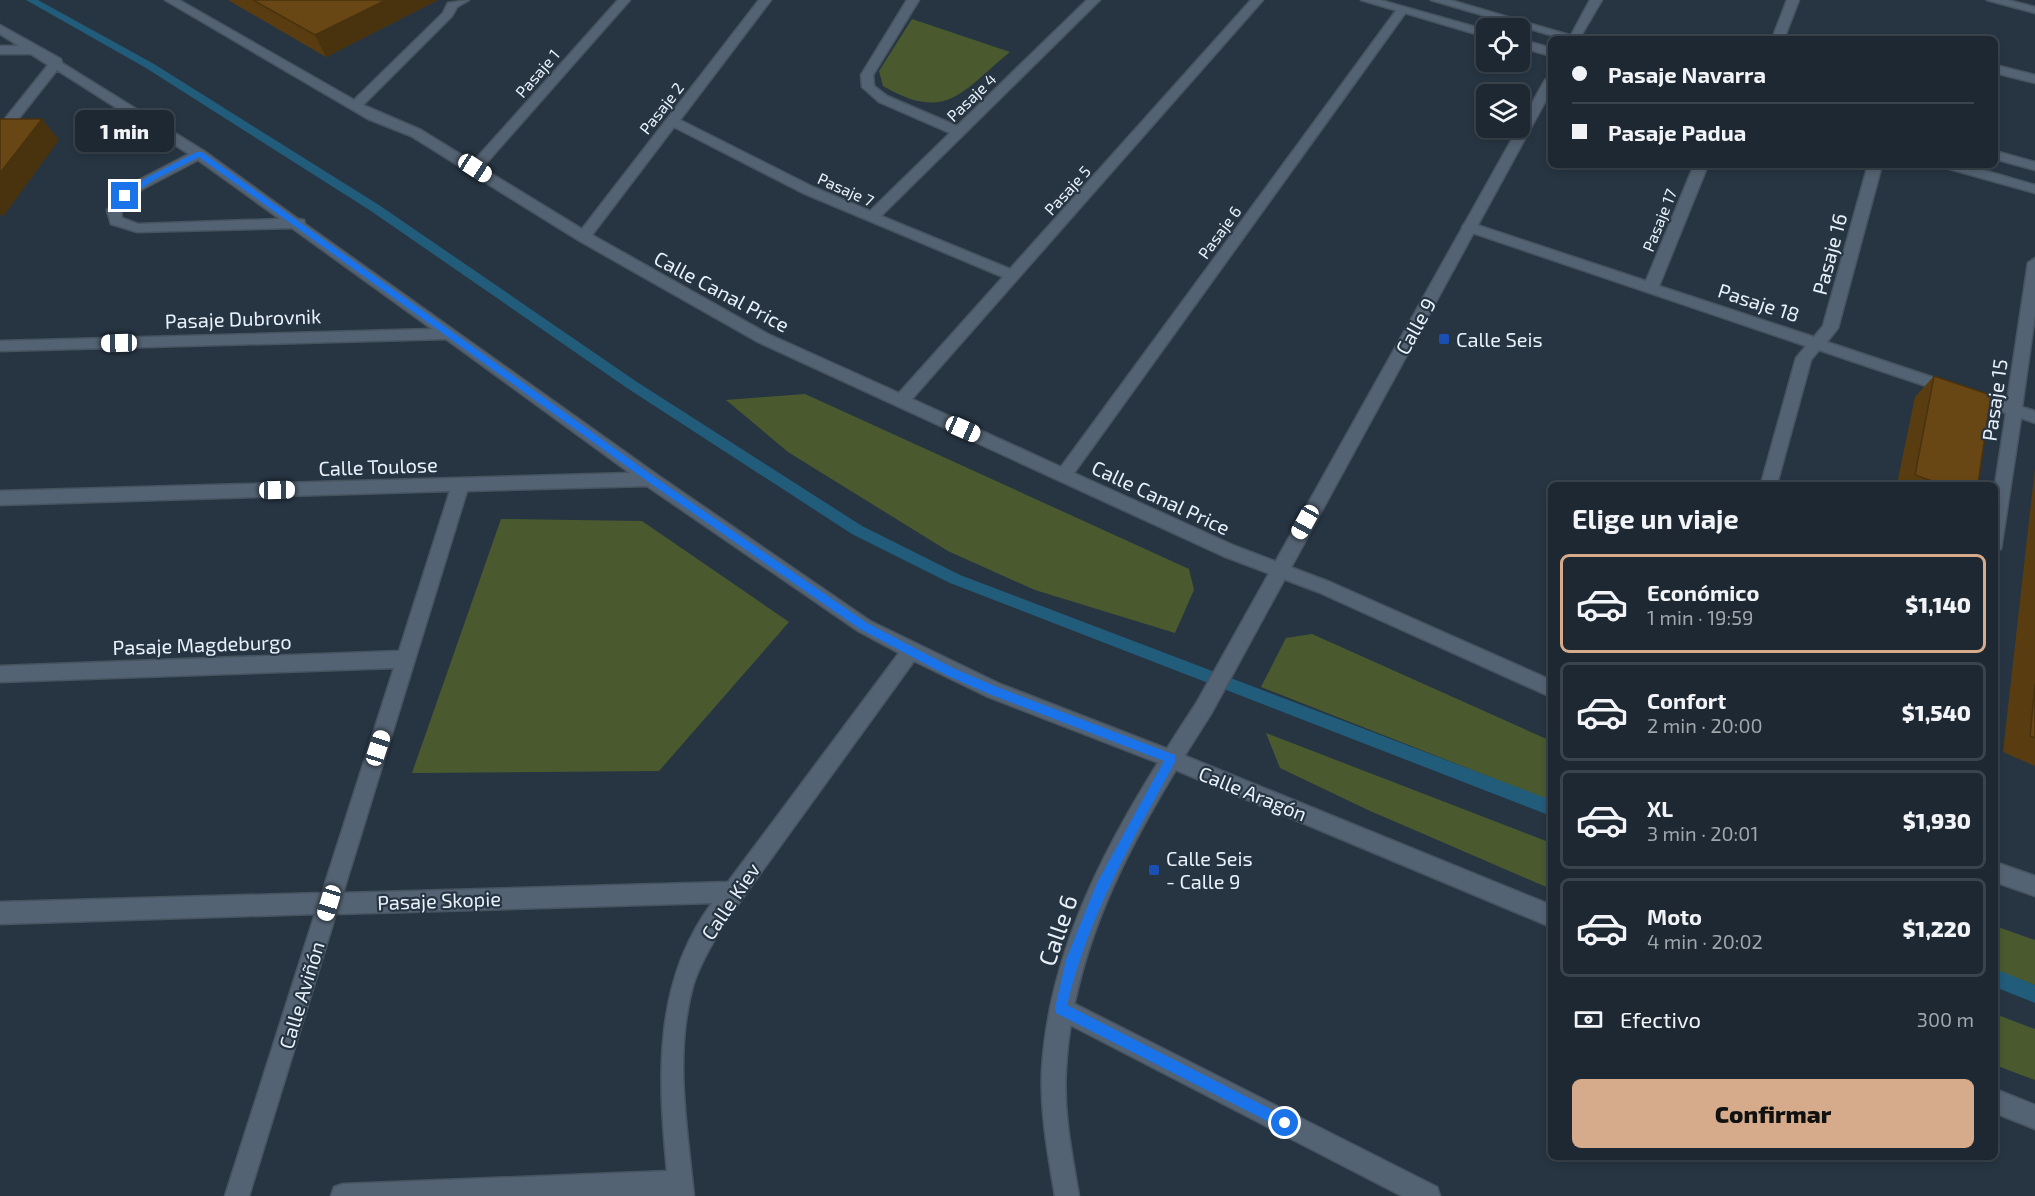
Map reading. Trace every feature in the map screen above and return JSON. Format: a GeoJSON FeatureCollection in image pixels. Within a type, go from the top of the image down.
{"type":"FeatureCollection","features":[{"type":"Feature","properties":{"kind":"street","name":"Calle Canal Price"},"geometry":{"type":"LineString","coordinates":[[171,0],[373,116],[405,128],[475,168],[583,237],[692,301],[763,338],[1229,551],[1279,571]]}},
{"type":"Feature","properties":{"kind":"street","name":"Pasaje 1"},"geometry":{"type":"LineString","coordinates":[[475,168],[624,0]]}},
{"type":"Feature","properties":{"kind":"street","name":"Pasaje 2"},"geometry":{"type":"LineString","coordinates":[[583,237],[765,0]]}},
{"type":"Feature","properties":{"kind":"street"},"geometry":{"type":"LineString","coordinates":[[913,0],[867,75],[868,87],[883,99],[959,132]]}},
{"type":"Feature","properties":{"kind":"street","name":"Pasaje 4"},"geometry":{"type":"LineString","coordinates":[[871,218],[1094,0]]}},
{"type":"Feature","properties":{"kind":"street","name":"Pasaje 5"},"geometry":{"type":"LineString","coordinates":[[902,401],[1257,0]]}},
{"type":"Feature","properties":{"kind":"street"},"geometry":{"type":"LineString","coordinates":[[1367,0],[1476,31]]}},
{"type":"Feature","properties":{"kind":"street"},"geometry":{"type":"LineString","coordinates":[[1437,0],[1564,36]]}},
{"type":"Feature","properties":{"kind":"street"},"geometry":{"type":"LineString","coordinates":[[1577,36],[1596,0]]}},
{"type":"Feature","properties":{"kind":"street"},"geometry":{"type":"LineString","coordinates":[[1779,36],[1793,0]]}},
{"type":"Feature","properties":{"kind":"street"},"geometry":{"type":"LineString","coordinates":[[1993,0],[2035,10]]}},
{"type":"Feature","properties":{"kind":"street"},"geometry":{"type":"LineString","coordinates":[[355,106],[448,14],[454,2]]}},
{"type":"Feature","properties":{"kind":"street","name":"Pasaje 6"},"geometry":{"type":"LineString","coordinates":[[1064,475],[1402,10]]}},
{"type":"Feature","properties":{"kind":"street","name":"Calle Aragón"},"geometry":{"type":"LineString","coordinates":[[0,29],[37,50],[199,154],[298,223],[650,479],[822,599],[911,651],[993,690],[1171,759],[1548,915]]}},
{"type":"Feature","properties":{"kind":"street"},"geometry":{"type":"LineString","coordinates":[[1530,46],[1548,51]]}},
{"type":"Feature","properties":{"kind":"street"},"geometry":{"type":"LineString","coordinates":[[0,50],[37,50]]}},
{"type":"Feature","properties":{"kind":"street"},"geometry":{"type":"LineString","coordinates":[[0,133],[57,63]]}},
{"type":"Feature","properties":{"kind":"street"},"geometry":{"type":"LineString","coordinates":[[1998,70],[2035,79]]}},
{"type":"Feature","properties":{"kind":"street","name":"Calle 9"},"geometry":{"type":"LineString","coordinates":[[1204,708],[1548,85]]}},
{"type":"Feature","properties":{"kind":"street","name":"Pasaje 7"},"geometry":{"type":"LineString","coordinates":[[672,121],[808,190],[1013,276]]}},
{"type":"Feature","properties":{"kind":"street"},"geometry":{"type":"LineString","coordinates":[[199,154],[136,187],[114,210],[116,221],[137,228],[298,223]]}},
{"type":"Feature","properties":{"kind":"street"},"geometry":{"type":"LineString","coordinates":[[1998,156],[2035,166]]}},
{"type":"Feature","properties":{"kind":"street","name":"Pasaje 17"},"geometry":{"type":"LineString","coordinates":[[1651,288],[1700,168]]}},
{"type":"Feature","properties":{"kind":"street","name":"Pasaje 16"},"geometry":{"type":"LineString","coordinates":[[1769,482],[1804,358],[1830,328],[1874,168]]}},
{"type":"Feature","properties":{"kind":"street"},"geometry":{"type":"LineString","coordinates":[[1962,168],[2035,189]]}},
{"type":"Feature","properties":{"kind":"street","name":"Pasaje 18"},"geometry":{"type":"LineString","coordinates":[[1469,227],[2035,417]]}},
{"type":"Feature","properties":{"kind":"street","name":"Pasaje 15"},"geometry":{"type":"LineString","coordinates":[[1998,523],[2035,263]]}},
{"type":"Feature","properties":{"kind":"street","name":"Pasaje Dubrovnik"},"geometry":{"type":"LineString","coordinates":[[0,346],[451,334]]}},
{"type":"Feature","properties":{"kind":"street","name":"Calle Toulose"},"geometry":{"type":"LineString","coordinates":[[0,498],[650,479]]}},
{"type":"Feature","properties":{"kind":"street","name":"Calle Aviñón"},"geometry":{"type":"LineString","coordinates":[[237,1196],[461,484]]}},
{"type":"Feature","properties":{"kind":"street"},"geometry":{"type":"LineString","coordinates":[[1279,571],[1324,587],[1548,688]]}},
{"type":"Feature","properties":{"kind":"street","name":"Calle Kiev"},"geometry":{"type":"LineString","coordinates":[[681,1189],[671,1055],[675,1020],[683,986],[696,952],[713,920],[911,651]]}},
{"type":"Feature","properties":{"kind":"street","name":"Pasaje Magdeburgo"},"geometry":{"type":"LineString","coordinates":[[0,675],[406,659]]}},
{"type":"Feature","properties":{"kind":"street","name":"Calle 6"},"geometry":{"type":"LineString","coordinates":[[1067,1196],[1056,1135],[1054,1070],[1061,1008],[1072,960],[1101,887],[1171,759],[1204,708]]}},
{"type":"Feature","properties":{"kind":"street"},"geometry":{"type":"LineString","coordinates":[[1998,874],[2035,886]]}},
{"type":"Feature","properties":{"kind":"street","name":"Pasaje Skopie"},"geometry":{"type":"LineString","coordinates":[[0,913],[734,892]]}},
{"type":"Feature","properties":{"kind":"street"},"geometry":{"type":"LineString","coordinates":[[1061,1008],[1428,1196]]}},
{"type":"Feature","properties":{"kind":"street"},"geometry":{"type":"LineString","coordinates":[[1998,1102],[2035,1117]]}},
{"type":"Feature","properties":{"kind":"street"},"geometry":{"type":"LineString","coordinates":[[343,1196],[681,1189]]}},
{"type":"Feature","properties":{"kind":"green space"},"geometry":{"type":"Polygon","coordinates":[[[912,19],[1010,52],[965,90],[952,98],[938,102],[923,102],[905,97],[883,86],[879,71],[912,19]]]}},
{"type":"Feature","properties":{"kind":"green space"},"geometry":{"type":"Polygon","coordinates":[[[805,394],[1189,569],[1194,590],[1175,633],[1035,590],[948,551],[788,452],[726,400],[805,394]]]}},
{"type":"Feature","properties":{"kind":"green space"},"geometry":{"type":"Polygon","coordinates":[[[501,519],[642,521],[789,622],[659,771],[412,773],[501,519]]]}},
{"type":"Feature","properties":{"kind":"green space"},"geometry":{"type":"Polygon","coordinates":[[[1312,634],[1548,740],[1548,800],[1261,687],[1286,638],[1312,634]]]}},
{"type":"Feature","properties":{"kind":"green space"},"geometry":{"type":"Polygon","coordinates":[[[1266,733],[1548,842],[1548,888],[1368,810],[1280,768],[1266,733]]]}},
{"type":"Feature","properties":{"kind":"green space"},"geometry":{"type":"Polygon","coordinates":[[[1998,927],[2035,940],[2035,985],[1998,971],[1998,927]]]}},
{"type":"Feature","properties":{"kind":"green space"},"geometry":{"type":"Polygon","coordinates":[[[1998,1015],[2035,1029],[2035,1080],[1998,1066],[1998,1015]]]}},
{"type":"Feature","properties":{"kind":"building"},"geometry":{"type":"Polygon","coordinates":[[[253,0],[386,0],[315,35],[253,0]]]}},
{"type":"Feature","properties":{"kind":"building"},"geometry":{"type":"Polygon","coordinates":[[[0,119],[42,119],[0,173],[0,119]]]}},
{"type":"Feature","properties":{"kind":"building"},"geometry":{"type":"Polygon","coordinates":[[[1934,376],[1991,395],[1978,482],[1932,482],[1915,475],[1934,376]]]}},
{"type":"Feature","properties":{"kind":"building"},"geometry":{"type":"Polygon","coordinates":[[[2035,684],[2035,738],[2030,736],[2035,684]]]}},
{"type":"Feature","properties":{"kind":"waterway"},"geometry":{"type":"LineString","coordinates":[[31,0],[150,66],[375,208],[632,385],[857,530],[955,579],[1548,807]]}},
{"type":"Feature","properties":{"kind":"waterway"},"geometry":{"type":"LineString","coordinates":[[1998,979],[2035,994]]}},
{"type":"Feature","properties":{"kind":"place","name":"Calle Seis"},"geometry":{"type":"Point","coordinates":[1444,339]}},
{"type":"Feature","properties":{"kind":"place","name":"Calle Seis - Calle 9"},"geometry":{"type":"Point","coordinates":[1154,870]}},
{"type":"Feature","properties":{"kind":"route"},"geometry":{"type":"LineString","coordinates":[[125,196],[151,178],[199,154],[298,223],[650,479],[864,626],[950,671],[993,690],[1171,759],[1101,887],[1072,960],[1061,1008],[1285,1123]]}}]}
